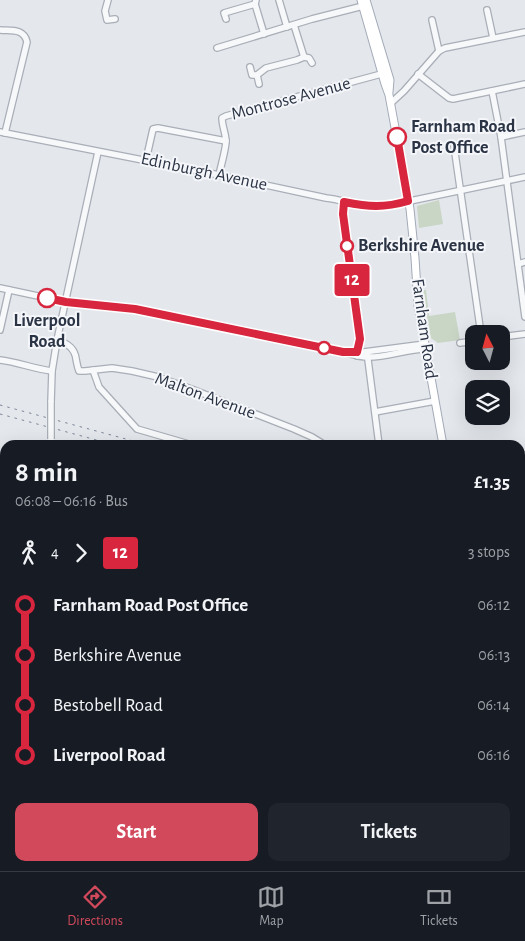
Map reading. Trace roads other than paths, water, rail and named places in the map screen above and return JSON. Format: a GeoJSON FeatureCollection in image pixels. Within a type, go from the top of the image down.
{"type":"FeatureCollection","features":[{"type":"Feature","properties":{"kind":"main road","name":"Farnham Road"},"geometry":{"type":"LineString","coordinates":[[364,3],[385,73],[391,103],[408,201],[415,258],[418,305],[442,440]]}},
{"type":"Feature","properties":{"kind":"street"},"geometry":{"type":"LineString","coordinates":[[108,0],[105,11],[107,20],[115,19]]}},
{"type":"Feature","properties":{"kind":"street"},"geometry":{"type":"LineString","coordinates":[[279,0],[287,27]]}},
{"type":"Feature","properties":{"kind":"street"},"geometry":{"type":"LineString","coordinates":[[226,19],[224,13],[255,2],[264,34]]}},
{"type":"Feature","properties":{"kind":"street"},"geometry":{"type":"LineString","coordinates":[[218,48],[364,3]]}},
{"type":"Feature","properties":{"kind":"street"},"geometry":{"type":"LineString","coordinates":[[487,10],[493,38]]}},
{"type":"Feature","properties":{"kind":"street"},"geometry":{"type":"LineString","coordinates":[[432,20],[439,51]]}},
{"type":"Feature","properties":{"kind":"street"},"geometry":{"type":"LineString","coordinates":[[294,25],[304,57]]}},
{"type":"Feature","properties":{"kind":"street"},"geometry":{"type":"LineString","coordinates":[[0,30],[19,31],[24,34],[28,42],[2,132]]}},
{"type":"Feature","properties":{"kind":"street"},"geometry":{"type":"LineString","coordinates":[[391,103],[439,51],[445,48],[525,32]]}},
{"type":"Feature","properties":{"kind":"street"},"geometry":{"type":"LineString","coordinates":[[250,67],[252,75],[257,75],[266,68],[288,58],[297,60],[304,57],[309,58],[312,63]]}},
{"type":"Feature","properties":{"kind":"street","name":"Montrose Avenue"},"geometry":{"type":"LineString","coordinates":[[219,175],[226,141],[222,118],[385,73]]}},
{"type":"Feature","properties":{"kind":"street"},"geometry":{"type":"LineString","coordinates":[[418,74],[449,98],[453,99],[525,84]]}},
{"type":"Feature","properties":{"kind":"street"},"geometry":{"type":"LineString","coordinates":[[257,75],[259,84]]}},
{"type":"Feature","properties":{"kind":"street"},"geometry":{"type":"LineString","coordinates":[[492,91],[501,137],[525,317]]}},
{"type":"Feature","properties":{"kind":"street","name":"Montrose Avenue"},"geometry":{"type":"LineString","coordinates":[[146,160],[153,128],[226,141]]}},
{"type":"Feature","properties":{"kind":"street","name":"Edinburgh Avenue"},"geometry":{"type":"LineString","coordinates":[[2,132],[366,206],[386,206],[525,177]]}},
{"type":"Feature","properties":{"kind":"street"},"geometry":{"type":"LineString","coordinates":[[501,137],[525,132]]}},
{"type":"Feature","properties":{"kind":"street"},"geometry":{"type":"LineString","coordinates":[[454,146],[480,325]]}},
{"type":"Feature","properties":{"kind":"street"},"geometry":{"type":"LineString","coordinates":[[51,440],[52,371],[57,340],[98,152]]}},
{"type":"Feature","properties":{"kind":"street"},"geometry":{"type":"LineString","coordinates":[[344,202],[343,214],[360,339],[357,354]]}},
{"type":"Feature","properties":{"kind":"street"},"geometry":{"type":"LineString","coordinates":[[518,264],[525,262]]}},
{"type":"Feature","properties":{"kind":"street"},"geometry":{"type":"LineString","coordinates":[[0,288],[66,302],[135,309],[357,354],[367,355],[425,347]]}},
{"type":"Feature","properties":{"kind":"street"},"geometry":{"type":"LineString","coordinates":[[0,330],[9,290]]}},
{"type":"Feature","properties":{"kind":"street"},"geometry":{"type":"LineString","coordinates":[[510,336],[525,334]]}},
{"type":"Feature","properties":{"kind":"street","name":"Malton Avenue"},"geometry":{"type":"LineString","coordinates":[[57,340],[72,347],[79,371],[85,372],[112,368],[158,378],[294,429],[317,440]]}},
{"type":"Feature","properties":{"kind":"street"},"geometry":{"type":"LineString","coordinates":[[460,343],[465,342]]}},
{"type":"Feature","properties":{"kind":"street"},"geometry":{"type":"LineString","coordinates":[[367,355],[378,440]]}},
{"type":"Feature","properties":{"kind":"street"},"geometry":{"type":"LineString","coordinates":[[0,360],[12,361],[52,371]]}},
{"type":"Feature","properties":{"kind":"street"},"geometry":{"type":"LineString","coordinates":[[93,370],[99,387],[137,428],[176,440]]}},
{"type":"Feature","properties":{"kind":"street"},"geometry":{"type":"LineString","coordinates":[[375,412],[435,401]]}},
{"type":"Feature","properties":{"kind":"railway"},"geometry":{"type":"LineString","coordinates":[[0,405],[130,440]]}},
{"type":"Feature","properties":{"kind":"railway"},"geometry":{"type":"LineString","coordinates":[[0,414],[96,440]]}},
{"type":"Feature","properties":{"kind":"place","name":"Farnham Road Post Office"},"geometry":{"type":"Point","coordinates":[397,137]}},
{"type":"Feature","properties":{"kind":"place","name":"Berkshire Avenue"},"geometry":{"type":"Point","coordinates":[347,246]}},
{"type":"Feature","properties":{"kind":"place","name":"Liverpool Road"},"geometry":{"type":"Point","coordinates":[47,298]}}]}
